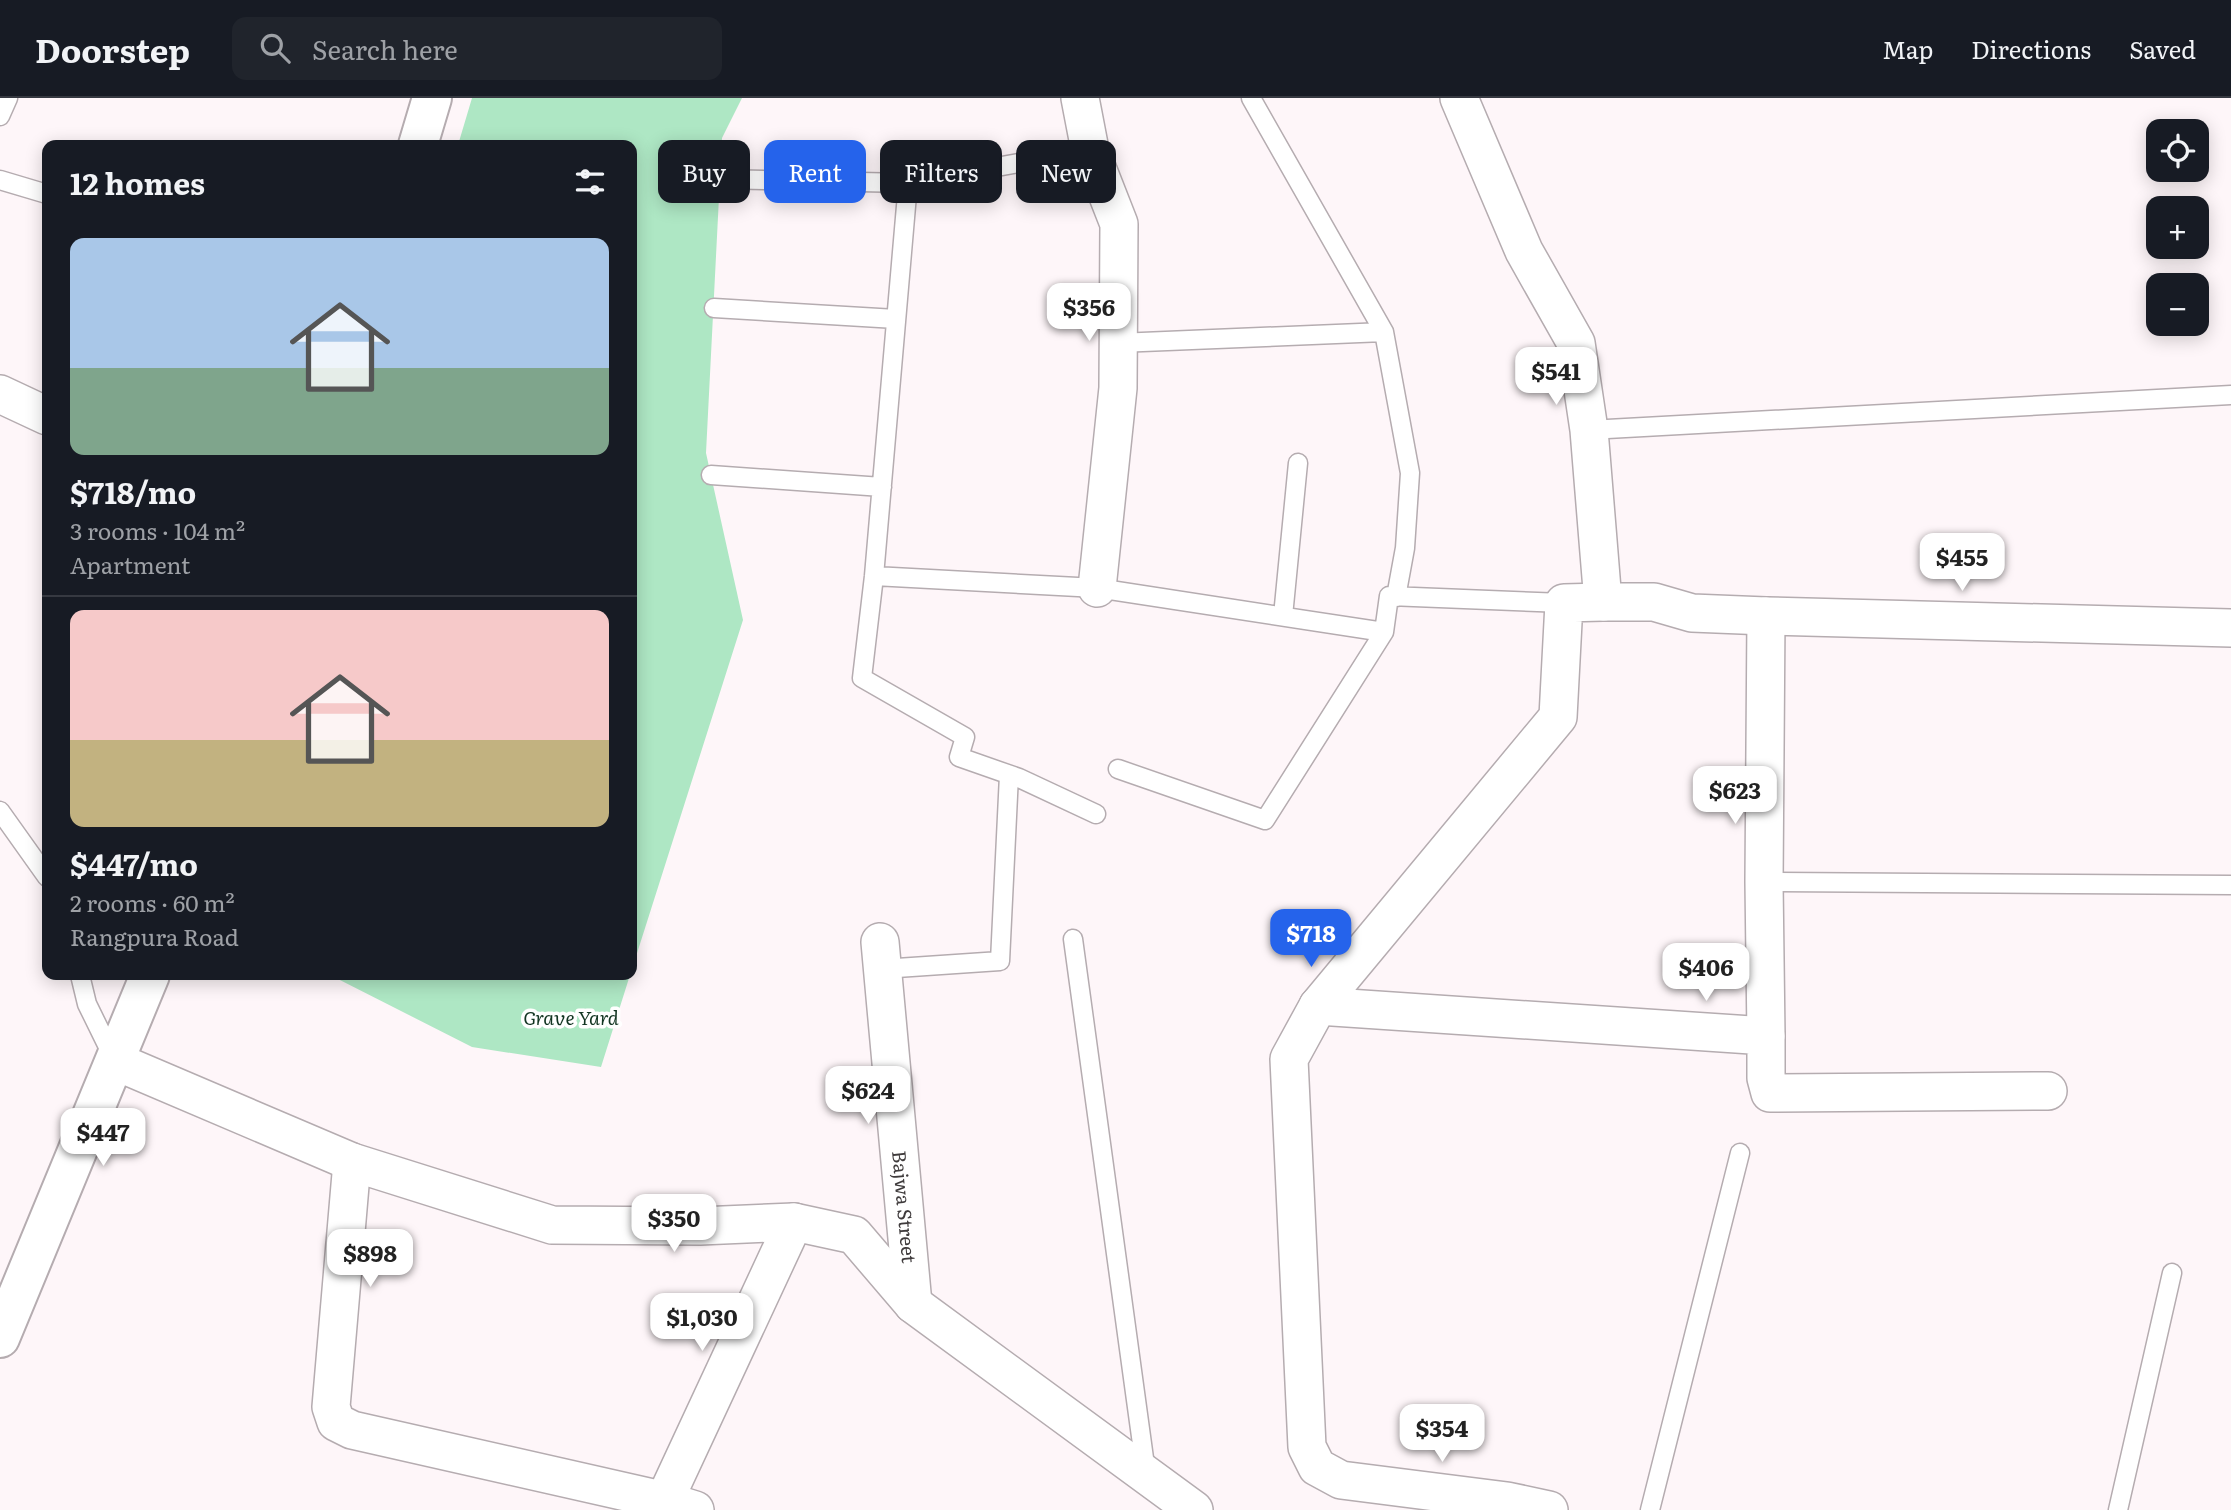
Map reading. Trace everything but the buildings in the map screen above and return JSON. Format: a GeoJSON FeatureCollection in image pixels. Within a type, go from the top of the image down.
{"type":"FeatureCollection","features":[{"type":"Feature","properties":{"kind":"street"},"geometry":{"type":"LineString","coordinates":[[419,140],[432,98]]}},
{"type":"Feature","properties":{"kind":"street"},"geometry":{"type":"LineString","coordinates":[[1080,98],[1088,140]]}},
{"type":"Feature","properties":{"kind":"street"},"geometry":{"type":"LineString","coordinates":[[1459,98],[1524,251],[1576,343],[1589,430],[1602,602]]}},
{"type":"Feature","properties":{"kind":"street"},"geometry":{"type":"LineString","coordinates":[[1097,588],[1118,388],[1119,223],[1111,203]]}},
{"type":"Feature","properties":{"kind":"street"},"geometry":{"type":"LineString","coordinates":[[0,394],[42,414]]}},
{"type":"Feature","properties":{"kind":"street"},"geometry":{"type":"LineString","coordinates":[[1549,1510],[1504,1506],[1341,1480],[1317,1467],[1307,1447],[1289,1059],[1318,1006],[1558,716],[1564,603],[1654,602],[1692,613],[1766,617],[2231,628]]}},
{"type":"Feature","properties":{"kind":"street"},"geometry":{"type":"LineString","coordinates":[[1766,617],[1764,882],[1766,1077],[1770,1093],[2048,1091]]}},
{"type":"Feature","properties":{"kind":"street","name":"Bajwa Street"},"geometry":{"type":"LineString","coordinates":[[881,956],[913,1304]]}},
{"type":"Feature","properties":{"kind":"street"},"geometry":{"type":"LineString","coordinates":[[0,1338],[148,980]]}},
{"type":"Feature","properties":{"kind":"street"},"geometry":{"type":"LineString","coordinates":[[1318,1006],[1766,1036]]}},
{"type":"Feature","properties":{"kind":"street"},"geometry":{"type":"LineString","coordinates":[[115,1060],[352,1161],[552,1225],[700,1226],[794,1222],[854,1235],[913,1304],[1194,1510]]}},
{"type":"Feature","properties":{"kind":"street"},"geometry":{"type":"LineString","coordinates":[[352,1161],[331,1407],[336,1422],[352,1430],[674,1507],[794,1222]]}},
{"type":"Feature","properties":{"kind":"lane"},"geometry":{"type":"LineString","coordinates":[[0,116],[8,98]]}},
{"type":"Feature","properties":{"kind":"lane"},"geometry":{"type":"LineString","coordinates":[[1251,98],[1384,332],[1410,473],[1405,548],[1396,597]]}},
{"type":"Feature","properties":{"kind":"lane"},"geometry":{"type":"LineString","coordinates":[[0,180],[42,193]]}},
{"type":"Feature","properties":{"kind":"lane"},"geometry":{"type":"LineString","coordinates":[[750,180],[880,182]]}},
{"type":"Feature","properties":{"kind":"lane"},"geometry":{"type":"LineString","coordinates":[[906,203],[874,576],[862,678],[965,737],[959,757],[1009,775],[1096,814]]}},
{"type":"Feature","properties":{"kind":"lane"},"geometry":{"type":"LineString","coordinates":[[714,308],[896,319]]}},
{"type":"Feature","properties":{"kind":"lane"},"geometry":{"type":"LineString","coordinates":[[1118,343],[1384,332]]}},
{"type":"Feature","properties":{"kind":"lane"},"geometry":{"type":"LineString","coordinates":[[1589,430],[2231,396]]}},
{"type":"Feature","properties":{"kind":"lane"},"geometry":{"type":"LineString","coordinates":[[1283,617],[1298,463]]}},
{"type":"Feature","properties":{"kind":"lane"},"geometry":{"type":"LineString","coordinates":[[711,475],[882,487]]}},
{"type":"Feature","properties":{"kind":"lane"},"geometry":{"type":"LineString","coordinates":[[874,576],[1097,588],[1384,632]]}},
{"type":"Feature","properties":{"kind":"lane"},"geometry":{"type":"LineString","coordinates":[[1118,769],[1265,820],[1384,632],[1389,596],[1564,603]]}},
{"type":"Feature","properties":{"kind":"lane"},"geometry":{"type":"LineString","coordinates":[[881,956],[1000,961],[1009,775]]}},
{"type":"Feature","properties":{"kind":"lane"},"geometry":{"type":"LineString","coordinates":[[0,811],[42,870]]}},
{"type":"Feature","properties":{"kind":"lane"},"geometry":{"type":"LineString","coordinates":[[1764,882],[2231,885]]}},
{"type":"Feature","properties":{"kind":"lane"},"geometry":{"type":"LineString","coordinates":[[1073,939],[1146,1475]]}},
{"type":"Feature","properties":{"kind":"lane"},"geometry":{"type":"LineString","coordinates":[[81,980],[87,1004],[115,1060]]}},
{"type":"Feature","properties":{"kind":"lane"},"geometry":{"type":"LineString","coordinates":[[1650,1510],[1740,1153]]}},
{"type":"Feature","properties":{"kind":"lane"},"geometry":{"type":"LineString","coordinates":[[2118,1510],[2172,1273]]}},
{"type":"Feature","properties":{"kind":"green space","name":"Grave Yard"},"geometry":{"type":"Polygon","coordinates":[[[472,98],[742,98],[722,140],[658,140],[658,203],[719,203],[706,453],[743,620],[637,953],[637,140],[459,140],[472,98]]]}},
{"type":"Feature","properties":{"kind":"green space","name":"Grave Yard"},"geometry":{"type":"Polygon","coordinates":[[[340,980],[628,980],[601,1067],[472,1047],[340,980]]]}}]}
